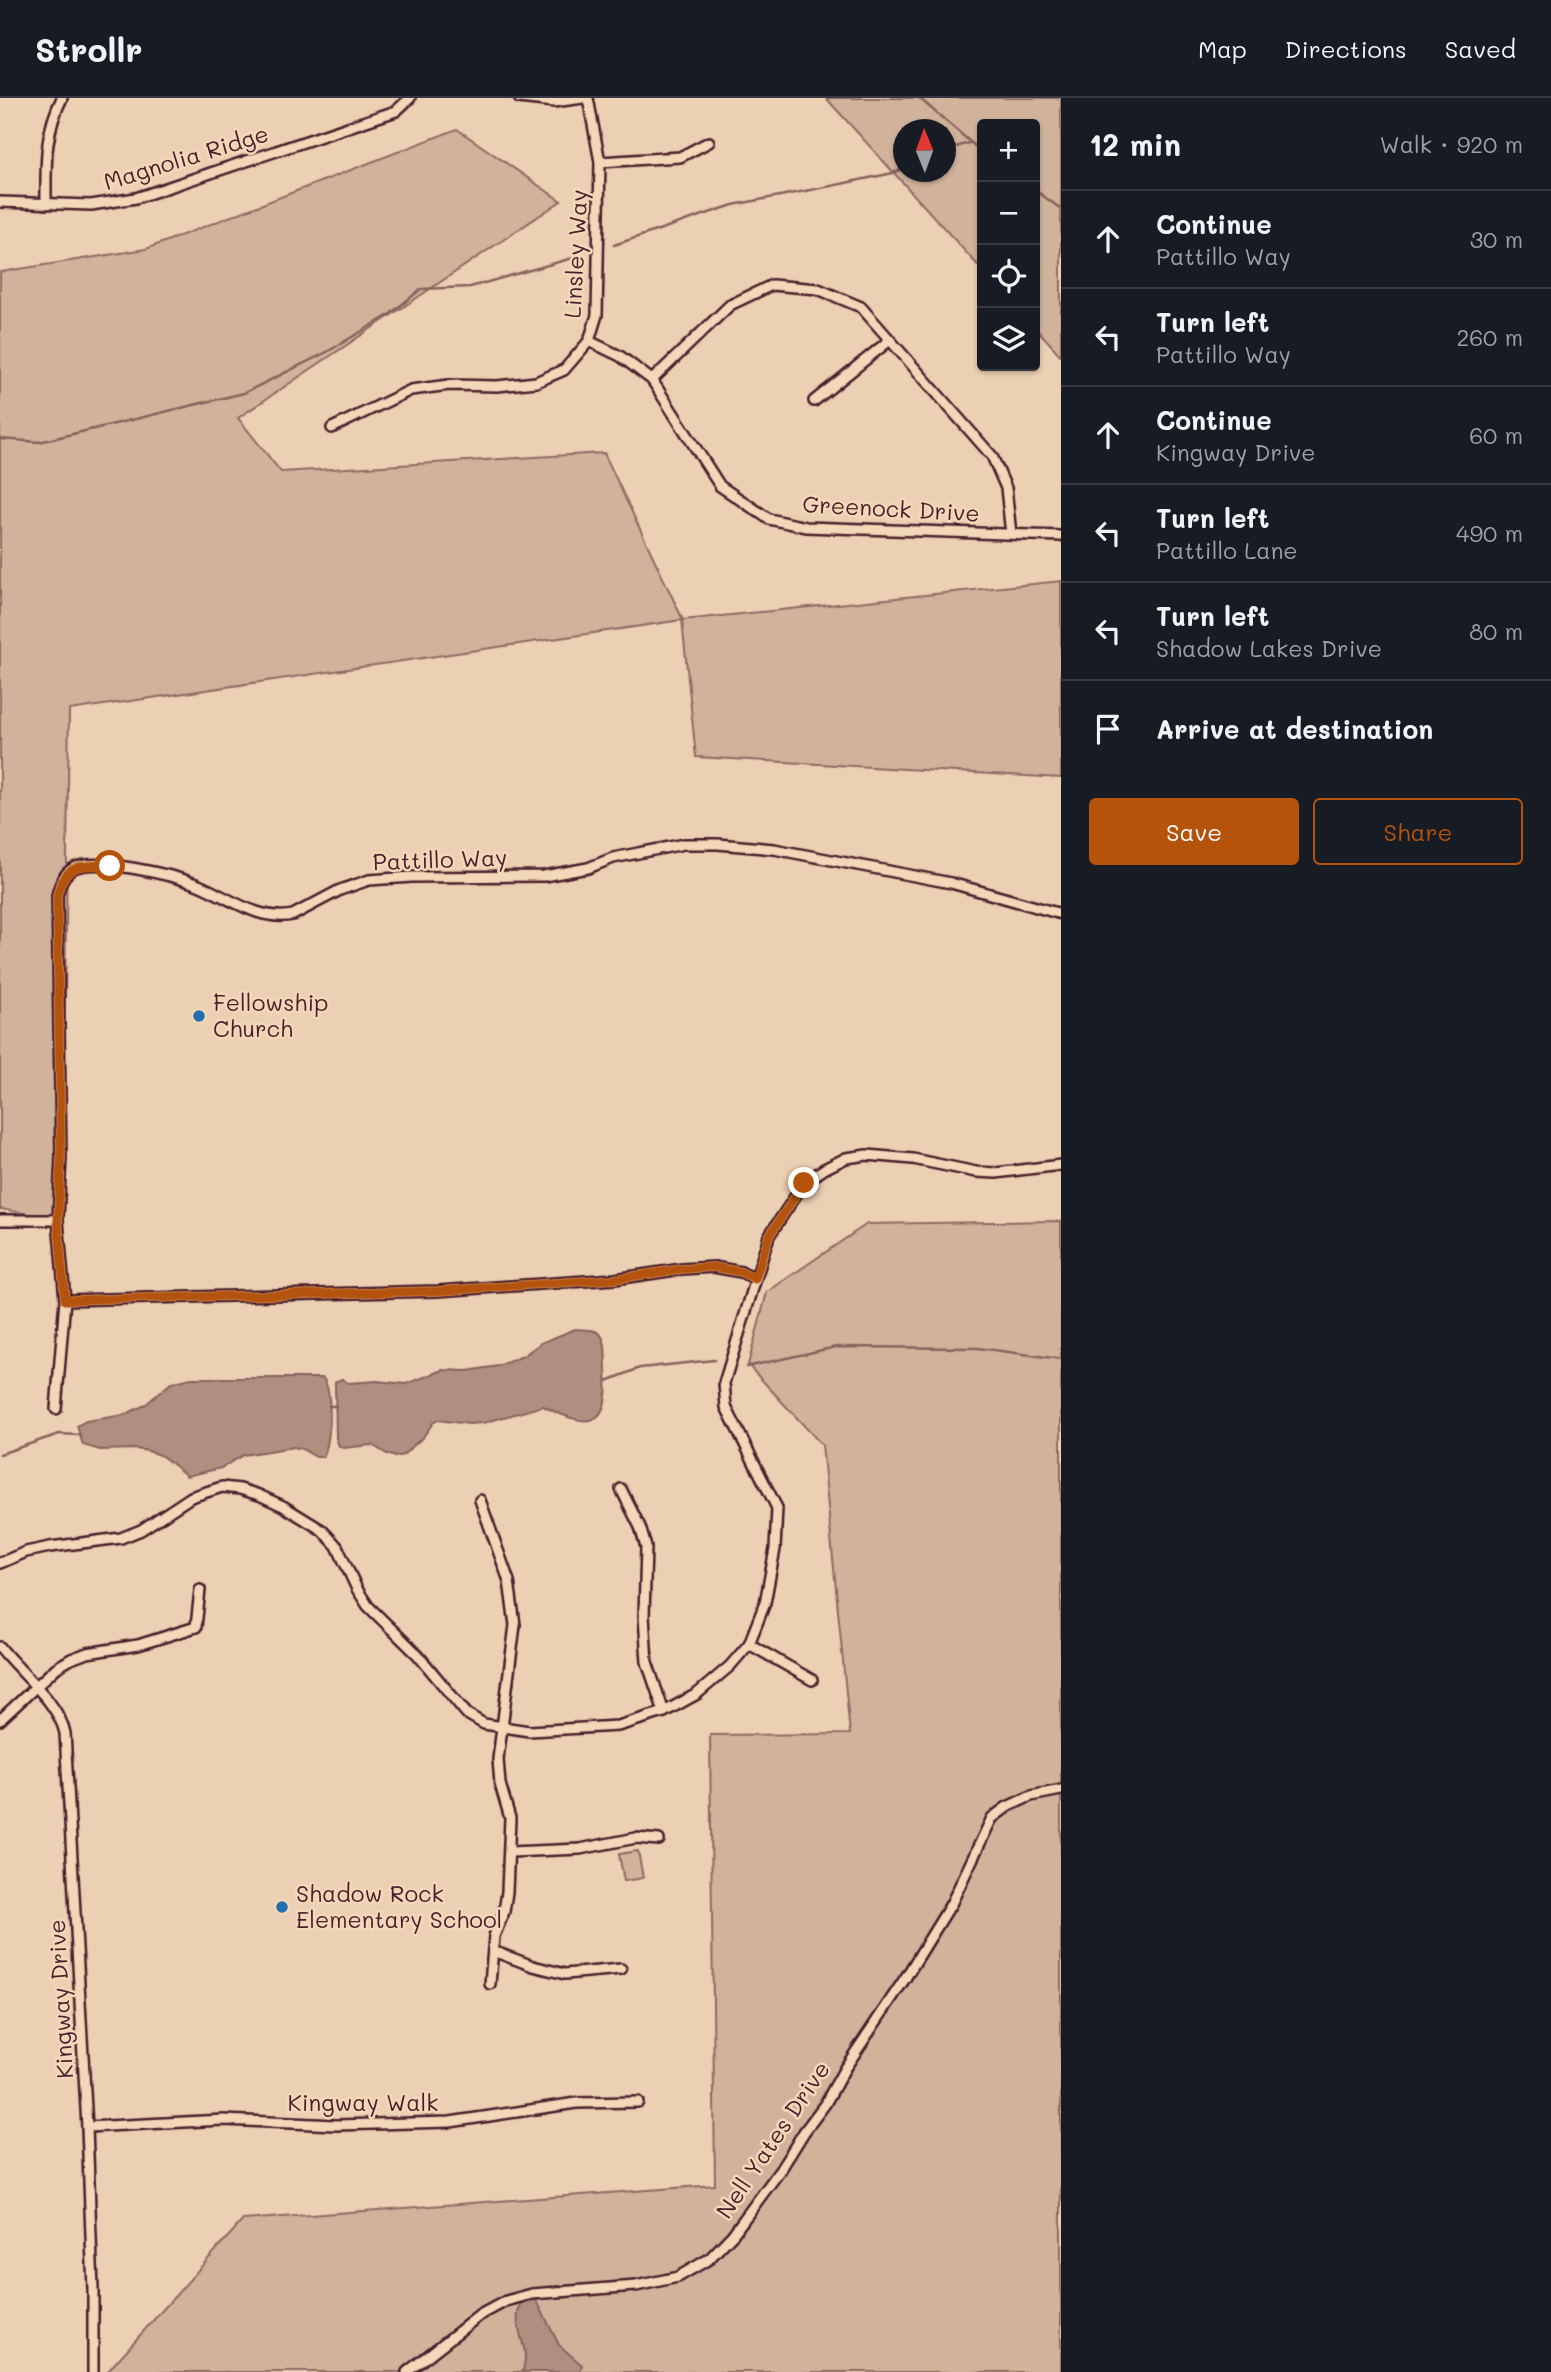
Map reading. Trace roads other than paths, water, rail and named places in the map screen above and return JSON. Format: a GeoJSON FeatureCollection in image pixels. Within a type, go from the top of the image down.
{"type":"FeatureCollection","features":[{"type":"Feature","properties":{"kind":"street"},"geometry":{"type":"LineString","coordinates":[[46,204],[46,144],[62,98]]}},
{"type":"Feature","properties":{"kind":"street","name":"Magnolia Ridge"},"geometry":{"type":"LineString","coordinates":[[0,202],[92,205],[136,198],[396,111],[410,98]]}},
{"type":"Feature","properties":{"kind":"street"},"geometry":{"type":"LineString","coordinates":[[519,98],[554,102],[585,98]]}},
{"type":"Feature","properties":{"kind":"street","name":"Linsley Way"},"geometry":{"type":"LineString","coordinates":[[332,428],[411,390],[449,385],[497,386],[536,382],[564,370],[589,341],[597,315],[600,162],[585,98]]}},
{"type":"Feature","properties":{"kind":"street"},"geometry":{"type":"LineString","coordinates":[[600,162],[680,156],[709,142]]}},
{"type":"Feature","properties":{"kind":"street"},"geometry":{"type":"LineString","coordinates":[[652,380],[730,305],[772,285],[818,289],[861,307],[992,456],[1006,488],[1011,534]]}},
{"type":"Feature","properties":{"kind":"street"},"geometry":{"type":"LineString","coordinates":[[814,401],[890,340]]}},
{"type":"Feature","properties":{"kind":"street","name":"Greenock Drive"},"geometry":{"type":"LineString","coordinates":[[589,341],[620,356],[652,380],[720,486],[769,519],[806,527],[1061,536]]}},
{"type":"Feature","properties":{"kind":"street","name":"Pattillo Way"},"geometry":{"type":"LineString","coordinates":[[58,1220],[61,1157],[57,895],[66,874],[84,865],[158,873],[198,885],[229,901],[266,915],[281,917],[293,915],[340,890],[369,880],[544,876],[588,868],[613,858],[672,846],[718,844],[774,849],[951,883],[1061,914]]}},
{"type":"Feature","properties":{"kind":"street"},"geometry":{"type":"LineString","coordinates":[[0,1563],[26,1552],[50,1547],[121,1538],[141,1530],[191,1497],[222,1487],[240,1489],[283,1506],[322,1530],[337,1545],[357,1589],[379,1618],[392,1627],[418,1655],[467,1714],[484,1724],[529,1731],[618,1726],[664,1712],[697,1695],[730,1666],[748,1644],[765,1604],[775,1549],[777,1508],[726,1407],[724,1383],[769,1236],[804,1183],[846,1158],[867,1155],[913,1158],[976,1172],[996,1173],[1061,1165]]}},
{"type":"Feature","properties":{"kind":"street"},"geometry":{"type":"LineString","coordinates":[[0,1220],[58,1220],[65,1300],[56,1409]]}},
{"type":"Feature","properties":{"kind":"street"},"geometry":{"type":"LineString","coordinates":[[65,1300],[438,1291],[615,1279],[714,1267],[741,1272],[755,1279]]}},
{"type":"Feature","properties":{"kind":"street"},"geometry":{"type":"LineString","coordinates":[[621,1489],[640,1527],[646,1547],[644,1616],[647,1662],[664,1712]]}},
{"type":"Feature","properties":{"kind":"street"},"geometry":{"type":"LineString","coordinates":[[480,1500],[509,1581],[515,1625],[498,1759],[500,1784],[510,1818],[510,1852],[504,1912],[494,1936],[490,1984]]}},
{"type":"Feature","properties":{"kind":"street"},"geometry":{"type":"LineString","coordinates":[[0,1720],[63,1663],[79,1655],[128,1648],[196,1627],[200,1590]]}},
{"type":"Feature","properties":{"kind":"street"},"geometry":{"type":"LineString","coordinates":[[748,1644],[812,1680]]}},
{"type":"Feature","properties":{"kind":"street","name":"Kingway Drive"},"geometry":{"type":"LineString","coordinates":[[0,1647],[60,1717],[65,1733],[87,2127],[93,2372]]}},
{"type":"Feature","properties":{"kind":"street","name":"Nell Yates Drive"},"geometry":{"type":"LineString","coordinates":[[407,2372],[480,2315],[506,2301],[532,2294],[636,2286],[678,2277],[709,2259],[733,2234],[825,2104],[845,2068],[951,1904],[992,1818],[1007,1807],[1031,1796],[1061,1790]]}},
{"type":"Feature","properties":{"kind":"street"},"geometry":{"type":"LineString","coordinates":[[510,1852],[580,1849],[636,1838],[659,1840]]}},
{"type":"Feature","properties":{"kind":"street"},"geometry":{"type":"LineString","coordinates":[[493,1951],[533,1966],[565,1974],[621,1969]]}},
{"type":"Feature","properties":{"kind":"street","name":"Kingway Walk"},"geometry":{"type":"LineString","coordinates":[[87,2127],[223,2120],[336,2125],[450,2122],[576,2103],[638,2102]]}},
{"type":"Feature","properties":{"kind":"waterway"},"geometry":{"type":"LineString","coordinates":[[919,98],[977,148]]}},
{"type":"Feature","properties":{"kind":"waterway"},"geometry":{"type":"LineString","coordinates":[[956,147],[969,143]]}},
{"type":"Feature","properties":{"kind":"waterway"},"geometry":{"type":"LineString","coordinates":[[614,245],[733,205],[893,173]]}},
{"type":"Feature","properties":{"kind":"waterway"},"geometry":{"type":"LineString","coordinates":[[1040,194],[1061,209]]}},
{"type":"Feature","properties":{"kind":"waterway"},"geometry":{"type":"LineString","coordinates":[[0,439],[39,442],[244,393],[327,352],[389,315],[421,289],[470,287],[580,256]]}},
{"type":"Feature","properties":{"kind":"waterway"},"geometry":{"type":"LineString","coordinates":[[746,1367],[836,1347],[978,1348],[1061,1359]]}},
{"type":"Feature","properties":{"kind":"waterway"},"geometry":{"type":"LineString","coordinates":[[607,1381],[640,1368],[714,1360]]}},
{"type":"Feature","properties":{"kind":"waterway"},"geometry":{"type":"LineString","coordinates":[[329,1406],[336,1406]]}},
{"type":"Feature","properties":{"kind":"waterway"},"geometry":{"type":"LineString","coordinates":[[0,1454],[59,1434],[79,1435]]}},
{"type":"Feature","properties":{"kind":"place","name":"Fellowship Church"},"geometry":{"type":"Point","coordinates":[199,1016]}},
{"type":"Feature","properties":{"kind":"place","name":"Shadow Rock Elementary School"},"geometry":{"type":"Point","coordinates":[282,1907]}}]}
